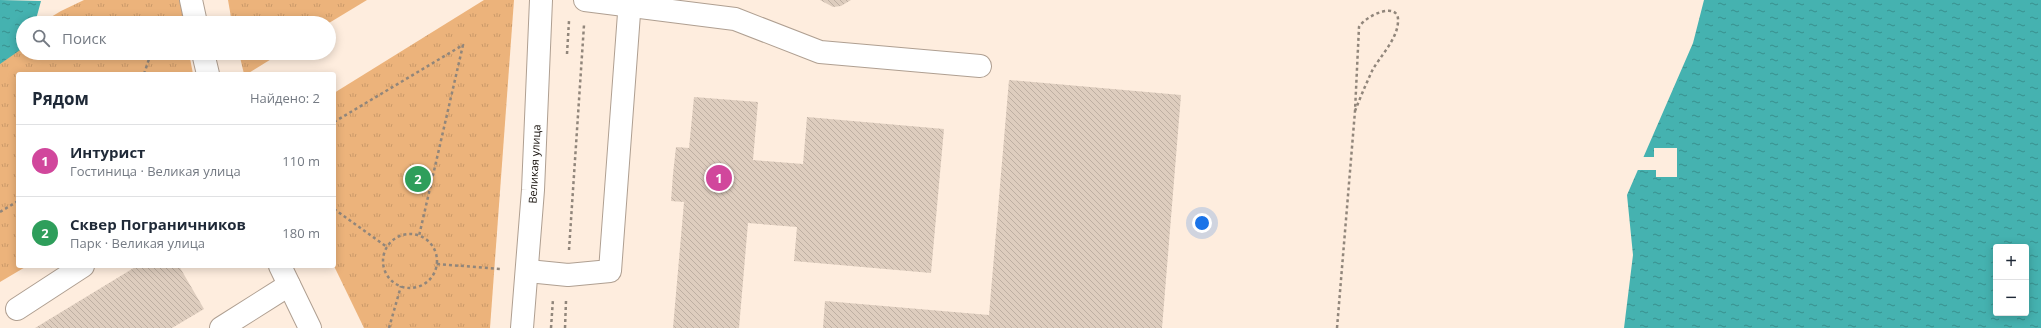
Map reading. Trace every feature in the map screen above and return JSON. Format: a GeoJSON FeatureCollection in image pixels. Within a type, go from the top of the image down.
{"type":"FeatureCollection","features":[{"type":"Feature","properties":{"kind":"main road"},"geometry":{"type":"LineString","coordinates":[[192,0],[195,16]]}},
{"type":"Feature","properties":{"kind":"main road","name":"Великая улица"},"geometry":{"type":"LineString","coordinates":[[522,328],[528,271],[541,0]]}},
{"type":"Feature","properties":{"kind":"main road"},"geometry":{"type":"LineString","coordinates":[[585,0],[630,2],[735,19],[820,52],[980,66]]}},
{"type":"Feature","properties":{"kind":"main road"},"geometry":{"type":"LineString","coordinates":[[528,271],[568,275],[610,271],[630,2]]}},
{"type":"Feature","properties":{"kind":"main road"},"geometry":{"type":"LineString","coordinates":[[205,60],[208,72]]}},
{"type":"Feature","properties":{"kind":"main road"},"geometry":{"type":"LineString","coordinates":[[17,309],[80,268]]}},
{"type":"Feature","properties":{"kind":"main road"},"geometry":{"type":"LineString","coordinates":[[221,328],[285,276],[310,328]]}},
{"type":"Feature","properties":{"kind":"path"},"geometry":{"type":"LineString","coordinates":[[568,275],[585,0]]}},
{"type":"Feature","properties":{"kind":"path"},"geometry":{"type":"LineString","coordinates":[[1337,328],[1355,111],[1359,27],[1363,19],[1378,10],[1387,8],[1393,9],[1398,15],[1398,23],[1395,33],[1373,70],[1355,111]]}},
{"type":"Feature","properties":{"kind":"path"},"geometry":{"type":"LineString","coordinates":[[336,121],[463,45],[419,236]]}},
{"type":"Feature","properties":{"kind":"path"},"geometry":{"type":"LineString","coordinates":[[145,72],[149,60]]}},
{"type":"Feature","properties":{"kind":"path"},"geometry":{"type":"LineString","coordinates":[[0,212],[16,203]]}},
{"type":"Feature","properties":{"kind":"path"},"geometry":{"type":"LineString","coordinates":[[336,210],[387,246]]}},
{"type":"Feature","properties":{"kind":"path"},"geometry":{"type":"LineString","coordinates":[[410,234],[427,240],[437,255],[435,273],[430,280],[422,285],[414,288],[401,286],[390,279],[385,272],[384,254],[387,246],[393,240],[410,234]]}},
{"type":"Feature","properties":{"kind":"path"},"geometry":{"type":"LineString","coordinates":[[437,264],[503,269]]}},
{"type":"Feature","properties":{"kind":"path"},"geometry":{"type":"LineString","coordinates":[[388,328],[401,286]]}},
{"type":"Feature","properties":{"kind":"green space"},"geometry":{"type":"Polygon","coordinates":[[[84,0],[181,0],[184,16],[53,16],[84,0]]]}},
{"type":"Feature","properties":{"kind":"green space"},"geometry":{"type":"Polygon","coordinates":[[[228,0],[367,0],[336,19],[336,16],[231,16],[228,0]]]}},
{"type":"Feature","properties":{"kind":"green space"},"geometry":{"type":"Polygon","coordinates":[[[484,0],[514,0],[490,328],[364,328],[335,268],[336,92],[484,0]]]}},
{"type":"Feature","properties":{"kind":"green space"},"geometry":{"type":"Polygon","coordinates":[[[16,38],[16,60],[190,60],[193,72],[16,72],[16,268],[24,268],[0,282],[0,48],[16,38]]]}},
{"type":"Feature","properties":{"kind":"green space"},"geometry":{"type":"Polygon","coordinates":[[[241,60],[270,60],[250,72],[244,72],[241,60]]]}},
{"type":"Feature","properties":{"kind":"water"},"geometry":{"type":"Polygon","coordinates":[[[0,0],[41,1],[37,16],[16,16],[16,53],[0,64],[0,0]]]}},
{"type":"Feature","properties":{"kind":"water"},"geometry":{"type":"Polygon","coordinates":[[[1704,0],[2041,0],[2041,328],[1624,328],[1633,255],[1627,195],[1693,43],[1704,0]]]}},
{"type":"Feature","properties":{"kind":"pier"},"geometry":{"type":"Polygon","coordinates":[[[1654,148],[1677,148],[1677,177],[1656,177],[1656,170],[1636,170],[1641,157],[1654,157],[1654,148]]]}},
{"type":"Feature","properties":{"kind":"building"},"geometry":{"type":"Polygon","coordinates":[[[820,0],[851,0],[841,6],[833,7],[820,0]]]}},
{"type":"Feature","properties":{"kind":"building"},"geometry":{"type":"Polygon","coordinates":[[[1009,80],[1181,95],[1162,328],[823,328],[825,301],[989,315],[1009,80]]]}},
{"type":"Feature","properties":{"kind":"building"},"geometry":{"type":"Polygon","coordinates":[[[694,97],[758,102],[753,160],[803,164],[807,117],[944,129],[931,273],[794,261],[797,227],[748,223],[739,328],[673,328],[684,202],[671,201],[673,174],[676,147],[689,148],[694,97]]]}},
{"type":"Feature","properties":{"kind":"building"},"geometry":{"type":"Polygon","coordinates":[[[134,268],[180,268],[204,309],[172,328],[35,328],[134,268]]]}},
{"type":"Feature","properties":{"kind":"place","name":"Интурист"},"geometry":{"type":"Point","coordinates":[719,178]}},
{"type":"Feature","properties":{"kind":"place","name":"Сквер Пограничников"},"geometry":{"type":"Point","coordinates":[418,179]}}]}
